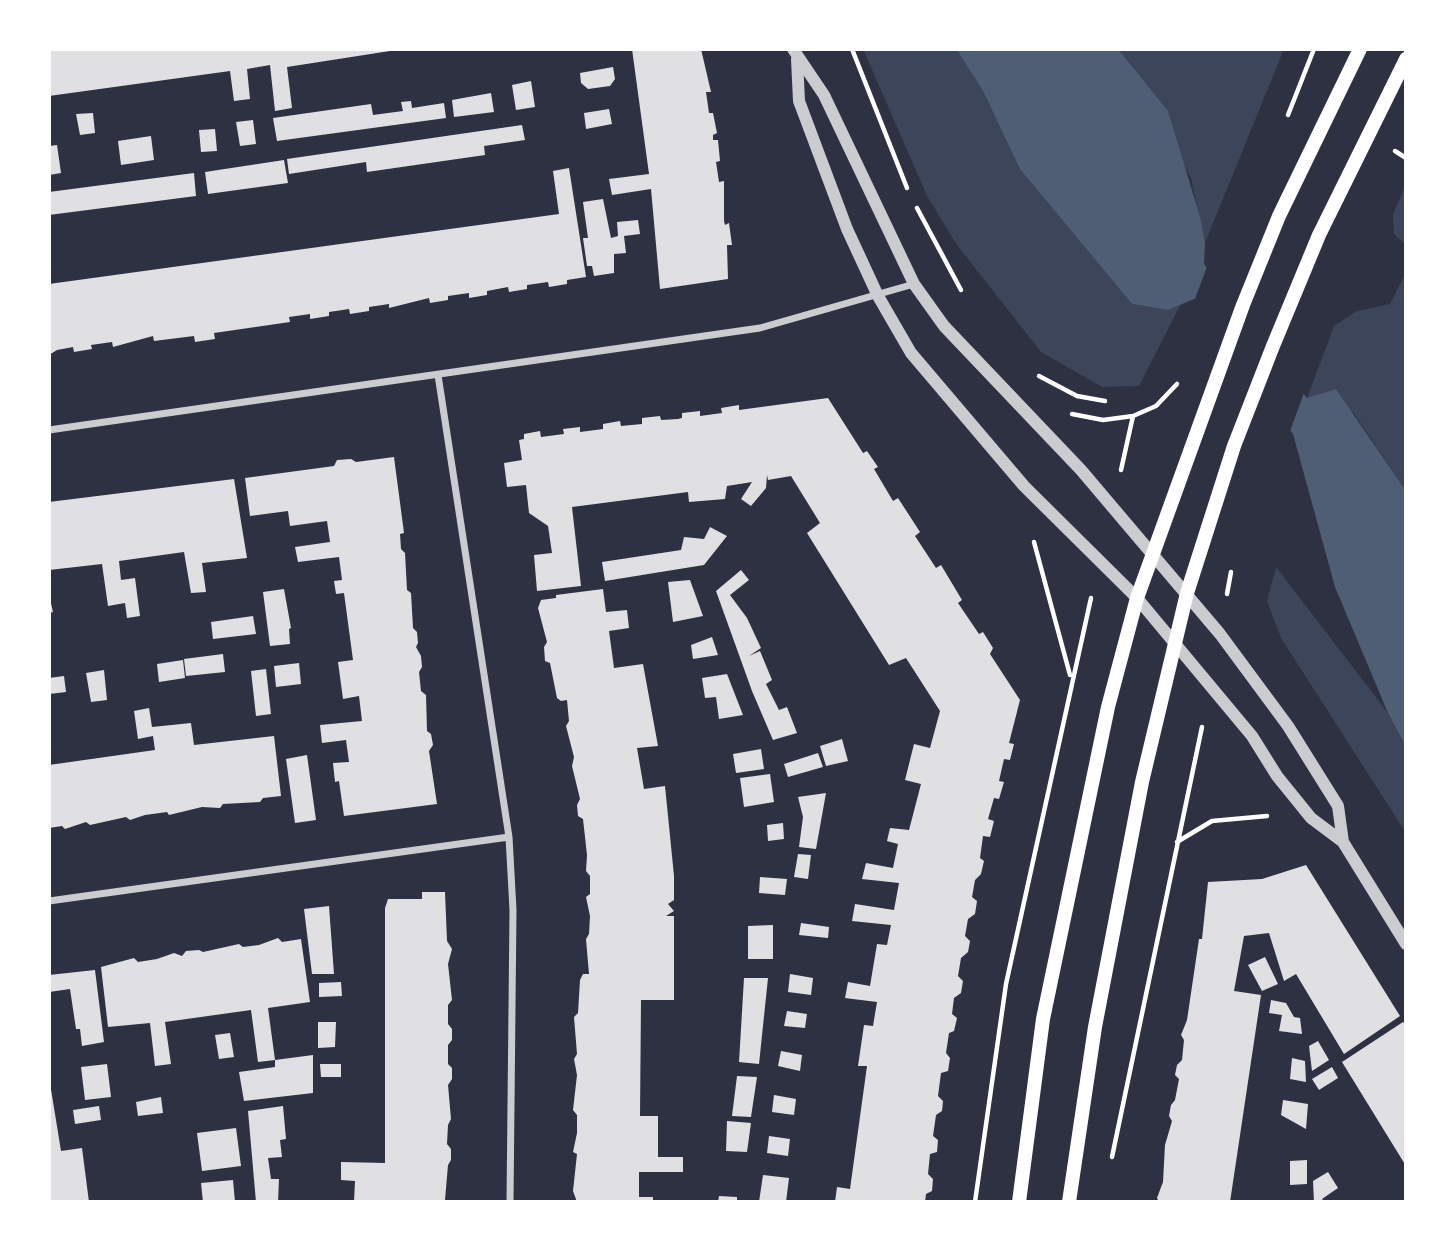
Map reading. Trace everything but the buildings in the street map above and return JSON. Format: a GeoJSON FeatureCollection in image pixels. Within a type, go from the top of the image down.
{"type":"FeatureCollection","features":[{"type":"Feature","properties":{"kind":"main road"},"geometry":{"type":"LineString","coordinates":[[1019,1202],[1043,1019],[1105,721],[1137,598],[1225,351],[1279,216],[1360,49]]}},
{"type":"Feature","properties":{"kind":"main road"},"geometry":{"type":"LineString","coordinates":[[1069,1202],[1095,1027],[1142,782],[1187,593],[1234,446],[1273,346],[1319,235],[1406,59]]}},
{"type":"Feature","properties":{"kind":"street"},"geometry":{"type":"LineString","coordinates":[[795,54],[824,95],[914,284],[944,326],[1081,470],[1187,593],[1288,726],[1338,806],[1343,842]]}},
{"type":"Feature","properties":{"kind":"street"},"geometry":{"type":"LineString","coordinates":[[795,54],[799,101],[847,229],[878,296],[911,353],[1024,486],[1137,598],[1252,736],[1277,776],[1311,817],[1343,842],[1406,944]]}},
{"type":"Feature","properties":{"kind":"street"},"geometry":{"type":"LineString","coordinates":[[49,430],[760,328],[914,284]]}},
{"type":"Feature","properties":{"kind":"street"},"geometry":{"type":"LineString","coordinates":[[438,375],[509,836],[513,910],[510,1202]]}},
{"type":"Feature","properties":{"kind":"street"},"geometry":{"type":"LineString","coordinates":[[49,901],[509,836]]}},
{"type":"Feature","properties":{"kind":"path"},"geometry":{"type":"LineString","coordinates":[[852,49],[910,196],[966,297]]}},
{"type":"Feature","properties":{"kind":"path"},"geometry":{"type":"LineString","coordinates":[[1036,374],[1053,386],[1077,396],[1105,401]]}},
{"type":"Feature","properties":{"kind":"path"},"geometry":{"type":"LineString","coordinates":[[1113,510],[1133,416],[1156,406],[1179,381]]}},
{"type":"Feature","properties":{"kind":"path"},"geometry":{"type":"LineString","coordinates":[[1024,486],[1037,558],[1055,613],[1071,679]]}},
{"type":"Feature","properties":{"kind":"path"},"geometry":{"type":"LineString","coordinates":[[975,1202],[1006,984],[1071,679],[1101,561]]}},
{"type":"Feature","properties":{"kind":"path"},"geometry":{"type":"LineString","coordinates":[[1111,1162],[1210,687]]}},
{"type":"Feature","properties":{"kind":"path"},"geometry":{"type":"LineString","coordinates":[[1176,842],[1212,821],[1280,815],[1311,817]]}},
{"type":"Feature","properties":{"kind":"shaded area"},"geometry":{"type":"Polygon","coordinates":[[[863,49],[956,49],[983,91],[1021,169],[1132,304],[1168,310],[1182,302],[1139,386],[1102,387],[1041,352],[957,245],[927,196],[863,49]]]}},
{"type":"Feature","properties":{"kind":"shaded area"},"geometry":{"type":"Polygon","coordinates":[[[956,49],[1118,49],[1168,111],[1201,220],[1205,243],[1204,264],[1307,398],[1336,389],[1406,491],[1406,747],[1388,713],[1335,587],[1293,434],[1194,299],[1168,310],[1132,304],[1020,169],[983,91],[956,49]]]}},
{"type":"Feature","properties":{"kind":"shaded area"},"geometry":{"type":"Polygon","coordinates":[[[1118,49],[1284,49],[1205,243],[1191,178],[1118,49]]]}},
{"type":"Feature","properties":{"kind":"shaded area"},"geometry":{"type":"Polygon","coordinates":[[[1406,184],[1406,245],[1394,234],[1393,214],[1406,184]]]}},
{"type":"Feature","properties":{"kind":"shaded area"},"geometry":{"type":"Polygon","coordinates":[[[1406,272],[1406,491],[1353,412],[1307,398],[1334,326],[1357,311],[1390,304],[1406,272]]]}},
{"type":"Feature","properties":{"kind":"shaded area"},"geometry":{"type":"Polygon","coordinates":[[[1276,567],[1388,713],[1406,747],[1406,833],[1281,638],[1267,601],[1276,567]]]}},
{"type":"Feature","properties":{"kind":"pier"},"geometry":{"type":"Polygon","coordinates":[[[1208,264],[1305,390],[1289,434],[1193,304],[1208,264]]]}}]}
